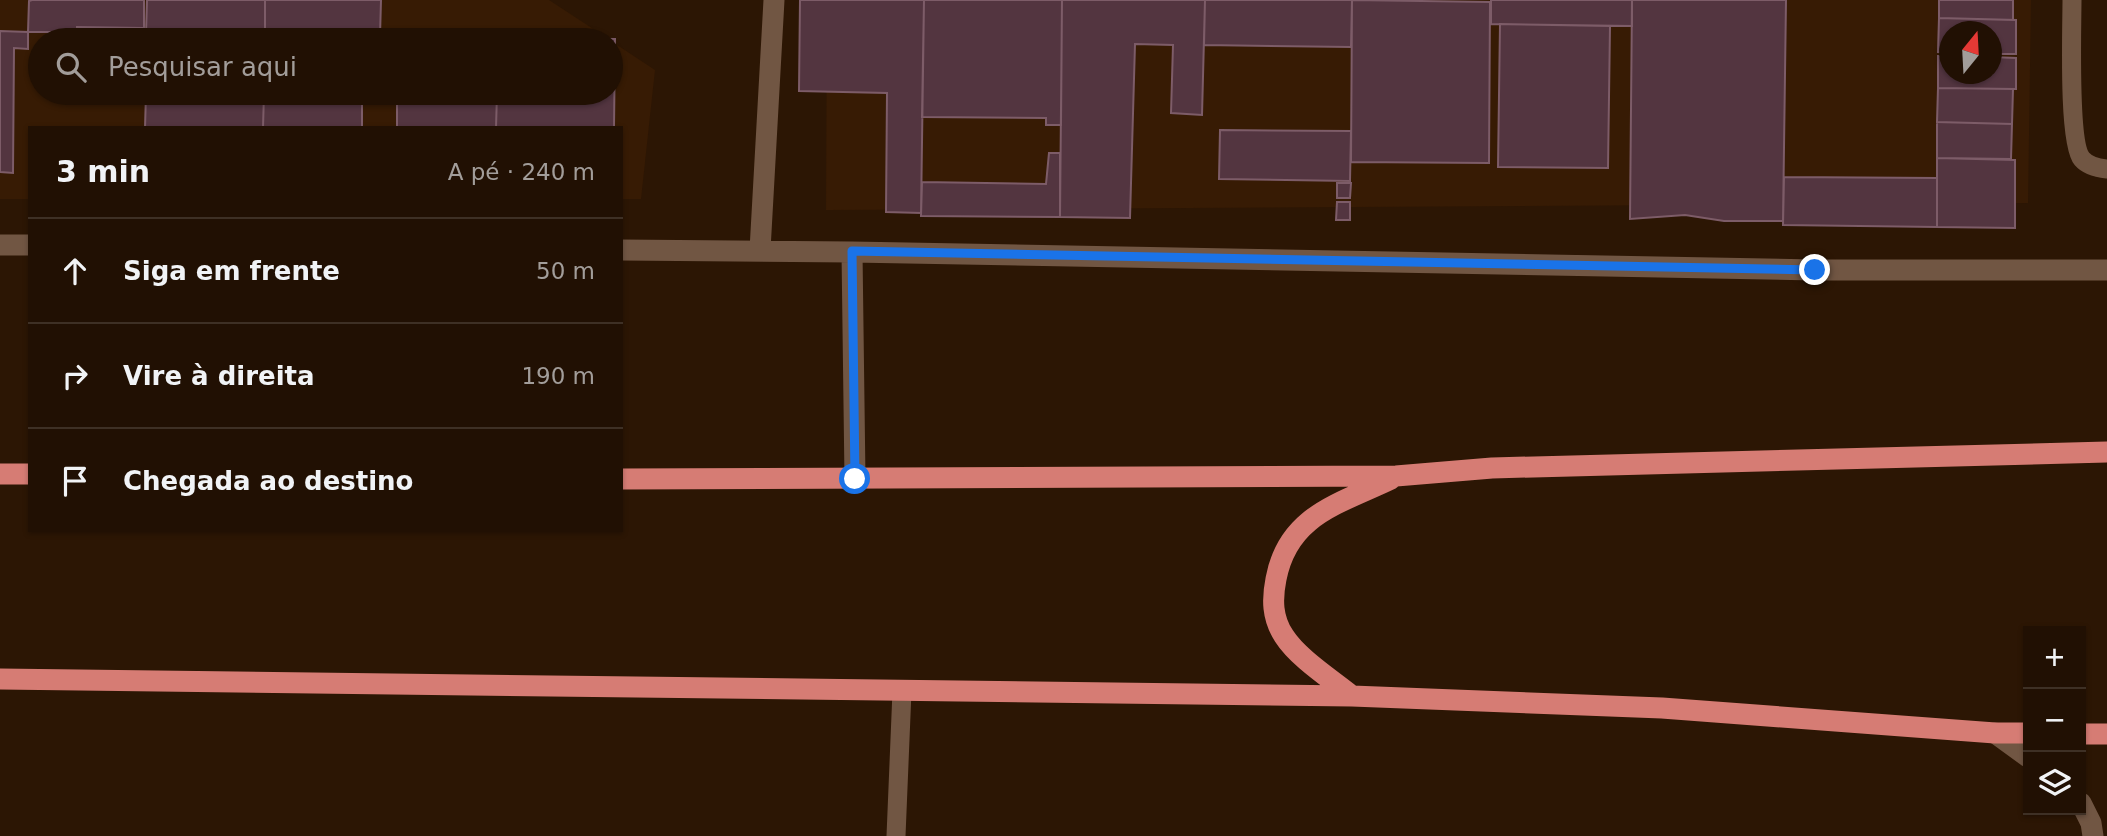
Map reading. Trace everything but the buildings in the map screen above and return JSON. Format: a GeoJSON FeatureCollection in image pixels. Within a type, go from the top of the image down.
{"type":"FeatureCollection","features":[{"type":"Feature","properties":{"kind":"highway"},"geometry":{"type":"LineString","coordinates":[[623,479],[1396,476],[1505,468],[2107,452]]}},
{"type":"Feature","properties":{"kind":"highway"},"geometry":{"type":"LineString","coordinates":[[0,474],[28,474]]}},
{"type":"Feature","properties":{"kind":"highway"},"geometry":{"type":"LineString","coordinates":[[1352,696],[1305,658],[1284,636],[1273,611],[1273,592],[1284,551],[1294,534],[1312,517],[1396,476]]}},
{"type":"Feature","properties":{"kind":"highway"},"geometry":{"type":"LineString","coordinates":[[0,679],[1352,696],[1662,708],[2023,733]]}},
{"type":"Feature","properties":{"kind":"highway"},"geometry":{"type":"LineString","coordinates":[[2086,734],[2107,734]]}},
{"type":"Feature","properties":{"kind":"street"},"geometry":{"type":"LineString","coordinates":[[760,250],[774,0]]}},
{"type":"Feature","properties":{"kind":"street"},"geometry":{"type":"LineString","coordinates":[[0,245],[28,245]]}},
{"type":"Feature","properties":{"kind":"street"},"geometry":{"type":"LineString","coordinates":[[623,250],[852,251],[1801,270],[2107,270]]}},
{"type":"Feature","properties":{"kind":"street"},"geometry":{"type":"LineString","coordinates":[[852,251],[855,479]]}},
{"type":"Feature","properties":{"kind":"street"},"geometry":{"type":"LineString","coordinates":[[1995,733],[2023,753]]}},
{"type":"Feature","properties":{"kind":"street"},"geometry":{"type":"LineString","coordinates":[[2086,813],[2093,836]]}},
{"type":"Feature","properties":{"kind":"street"},"geometry":{"type":"LineString","coordinates":[[2103,836],[2107,830]]}},
{"type":"Feature","properties":{"kind":"lane"},"geometry":{"type":"LineString","coordinates":[[2072,0],[2072,76],[2076,139],[2080,158],[2091,166],[2107,169]]}},
{"type":"Feature","properties":{"kind":"lane"},"geometry":{"type":"LineString","coordinates":[[896,836],[902,691]]}},
{"type":"Feature","properties":{"kind":"shaded area"},"geometry":{"type":"Polygon","coordinates":[[[0,0],[549,0],[592,28],[28,28],[28,105],[623,105],[623,49],[655,70],[641,199],[623,199],[623,126],[28,126],[28,199],[0,199],[0,0]]]}},
{"type":"Feature","properties":{"kind":"shaded area"},"geometry":{"type":"Polygon","coordinates":[[[827,0],[2031,0],[2028,203],[826,210],[827,0]]]}},
{"type":"Feature","properties":{"kind":"route"},"geometry":{"type":"LineString","coordinates":[[855,479],[852,251],[1815,270]]}}]}
